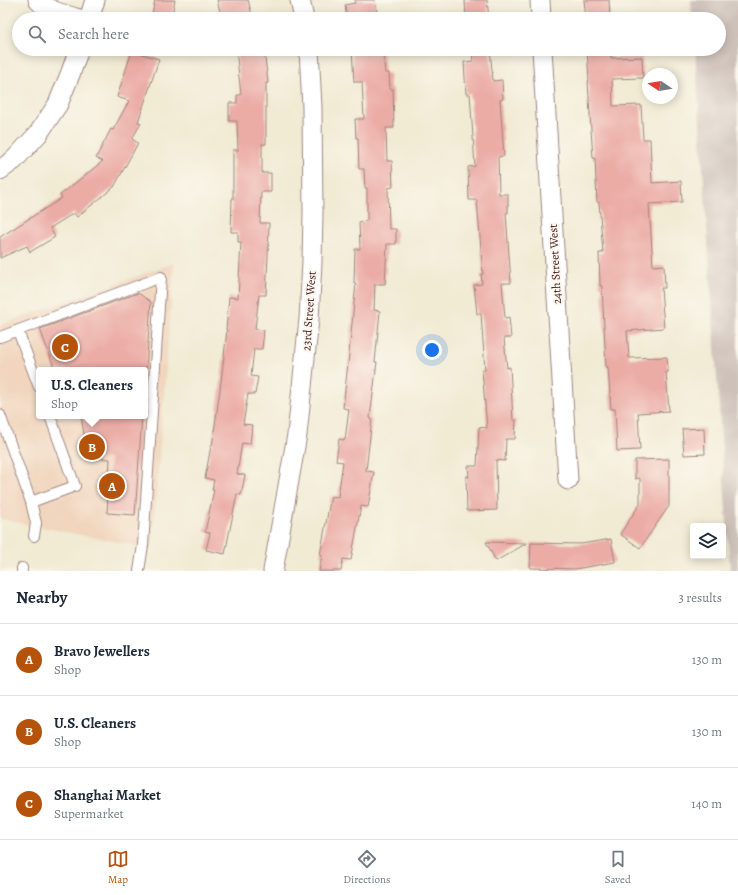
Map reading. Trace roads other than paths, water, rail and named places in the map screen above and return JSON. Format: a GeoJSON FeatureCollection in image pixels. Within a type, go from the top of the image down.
{"type":"FeatureCollection","features":[{"type":"Feature","properties":{"kind":"street"},"geometry":{"type":"LineString","coordinates":[[38,0],[42,4],[58,12]]}},
{"type":"Feature","properties":{"kind":"street"},"geometry":{"type":"LineString","coordinates":[[91,12],[95,0]]}},
{"type":"Feature","properties":{"kind":"street"},"geometry":{"type":"LineString","coordinates":[[300,0],[303,12]]}},
{"type":"Feature","properties":{"kind":"street"},"geometry":{"type":"LineString","coordinates":[[540,0],[541,12]]}},
{"type":"Feature","properties":{"kind":"street"},"geometry":{"type":"LineString","coordinates":[[0,170],[14,160],[38,134],[58,104],[77,56]]}},
{"type":"Feature","properties":{"kind":"street","name":"23rd Street West"},"geometry":{"type":"LineString","coordinates":[[273,571],[297,435],[309,319],[313,206],[312,107],[309,56]]}},
{"type":"Feature","properties":{"kind":"street","name":"24th Street West"},"geometry":{"type":"LineString","coordinates":[[542,56],[568,480]]}},
{"type":"Feature","properties":{"kind":"lane"},"geometry":{"type":"LineString","coordinates":[[0,337],[161,277],[143,545],[139,571]]}},
{"type":"Feature","properties":{"kind":"lane"},"geometry":{"type":"LineString","coordinates":[[18,331],[36,379]]}},
{"type":"Feature","properties":{"kind":"lane"},"geometry":{"type":"LineString","coordinates":[[0,415],[31,502],[36,524],[34,536]]}},
{"type":"Feature","properties":{"kind":"lane"},"geometry":{"type":"LineString","coordinates":[[31,502],[75,486],[51,419]]}},
{"type":"Feature","properties":{"kind":"place","name":"Shanghai Market"},"geometry":{"type":"Point","coordinates":[65,347]}},
{"type":"Feature","properties":{"kind":"place","name":"U.S. Cleaners"},"geometry":{"type":"Point","coordinates":[92,447]}},
{"type":"Feature","properties":{"kind":"place","name":"Bravo Jewellers"},"geometry":{"type":"Point","coordinates":[112,486]}}]}
